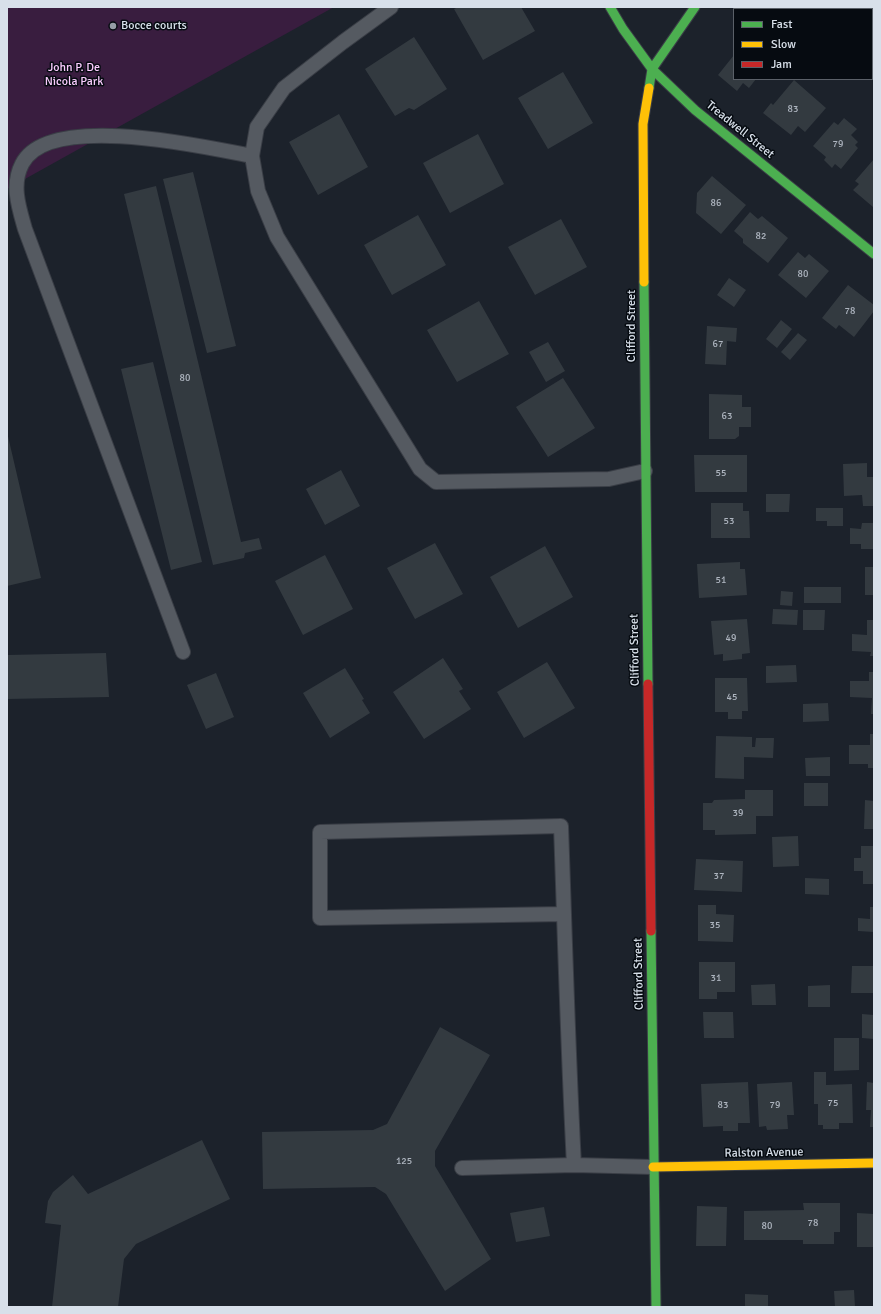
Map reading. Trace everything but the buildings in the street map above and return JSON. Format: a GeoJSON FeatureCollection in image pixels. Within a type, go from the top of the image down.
{"type":"FeatureCollection","features":[{"type":"Feature","properties":{"kind":"street","name":"Treadwell Street"},"geometry":{"type":"LineString","coordinates":[[610,7],[623,29],[652,69],[695,110],[874,254]]}},
{"type":"Feature","properties":{"kind":"street","name":"Clifford Street"},"geometry":{"type":"LineString","coordinates":[[656,1307],[645,471],[643,124],[652,69],[695,7]]}},
{"type":"Feature","properties":{"kind":"street","name":"Ralston Avenue"},"geometry":{"type":"LineString","coordinates":[[654,1167],[874,1163]]}},
{"type":"Feature","properties":{"kind":"lane"},"geometry":{"type":"LineString","coordinates":[[391,7],[284,88],[256,127],[252,156],[258,191],[277,237],[420,469],[436,482],[610,478],[645,471]]}},
{"type":"Feature","properties":{"kind":"lane"},"geometry":{"type":"LineString","coordinates":[[183,652],[25,229],[18,203],[17,182],[22,163],[36,149],[51,142],[71,138],[114,136],[183,143],[252,156]]}},
{"type":"Feature","properties":{"kind":"lane"},"geometry":{"type":"LineString","coordinates":[[564,914],[320,918],[320,832],[561,826],[574,1165]]}},
{"type":"Feature","properties":{"kind":"lane"},"geometry":{"type":"LineString","coordinates":[[462,1168],[574,1165],[654,1167]]}},
{"type":"Feature","properties":{"kind":"green space","name":"John P. De Nicola Park"},"geometry":{"type":"Polygon","coordinates":[[[7,7],[334,7],[7,189],[7,7]]]}},
{"type":"Feature","properties":{"kind":"traffic: fast"},"geometry":{"type":"LineString","coordinates":[[610,7],[623,29],[652,69],[695,110],[874,254]]}},
{"type":"Feature","properties":{"kind":"traffic: fast"},"geometry":{"type":"LineString","coordinates":[[649,88],[652,69],[695,7]]}},
{"type":"Feature","properties":{"kind":"traffic: fast"},"geometry":{"type":"LineString","coordinates":[[644,282],[648,684]]}},
{"type":"Feature","properties":{"kind":"traffic: fast"},"geometry":{"type":"LineString","coordinates":[[651,931],[656,1307]]}},
{"type":"Feature","properties":{"kind":"traffic: slow"},"geometry":{"type":"LineString","coordinates":[[644,282],[643,124],[649,88]]}},
{"type":"Feature","properties":{"kind":"traffic: slow"},"geometry":{"type":"LineString","coordinates":[[653,1167],[874,1163]]}},
{"type":"Feature","properties":{"kind":"traffic: jam"},"geometry":{"type":"LineString","coordinates":[[648,684],[651,931]]}},
{"type":"Feature","properties":{"kind":"place","name":"Bocce courts"},"geometry":{"type":"Point","coordinates":[113,26]}}]}
